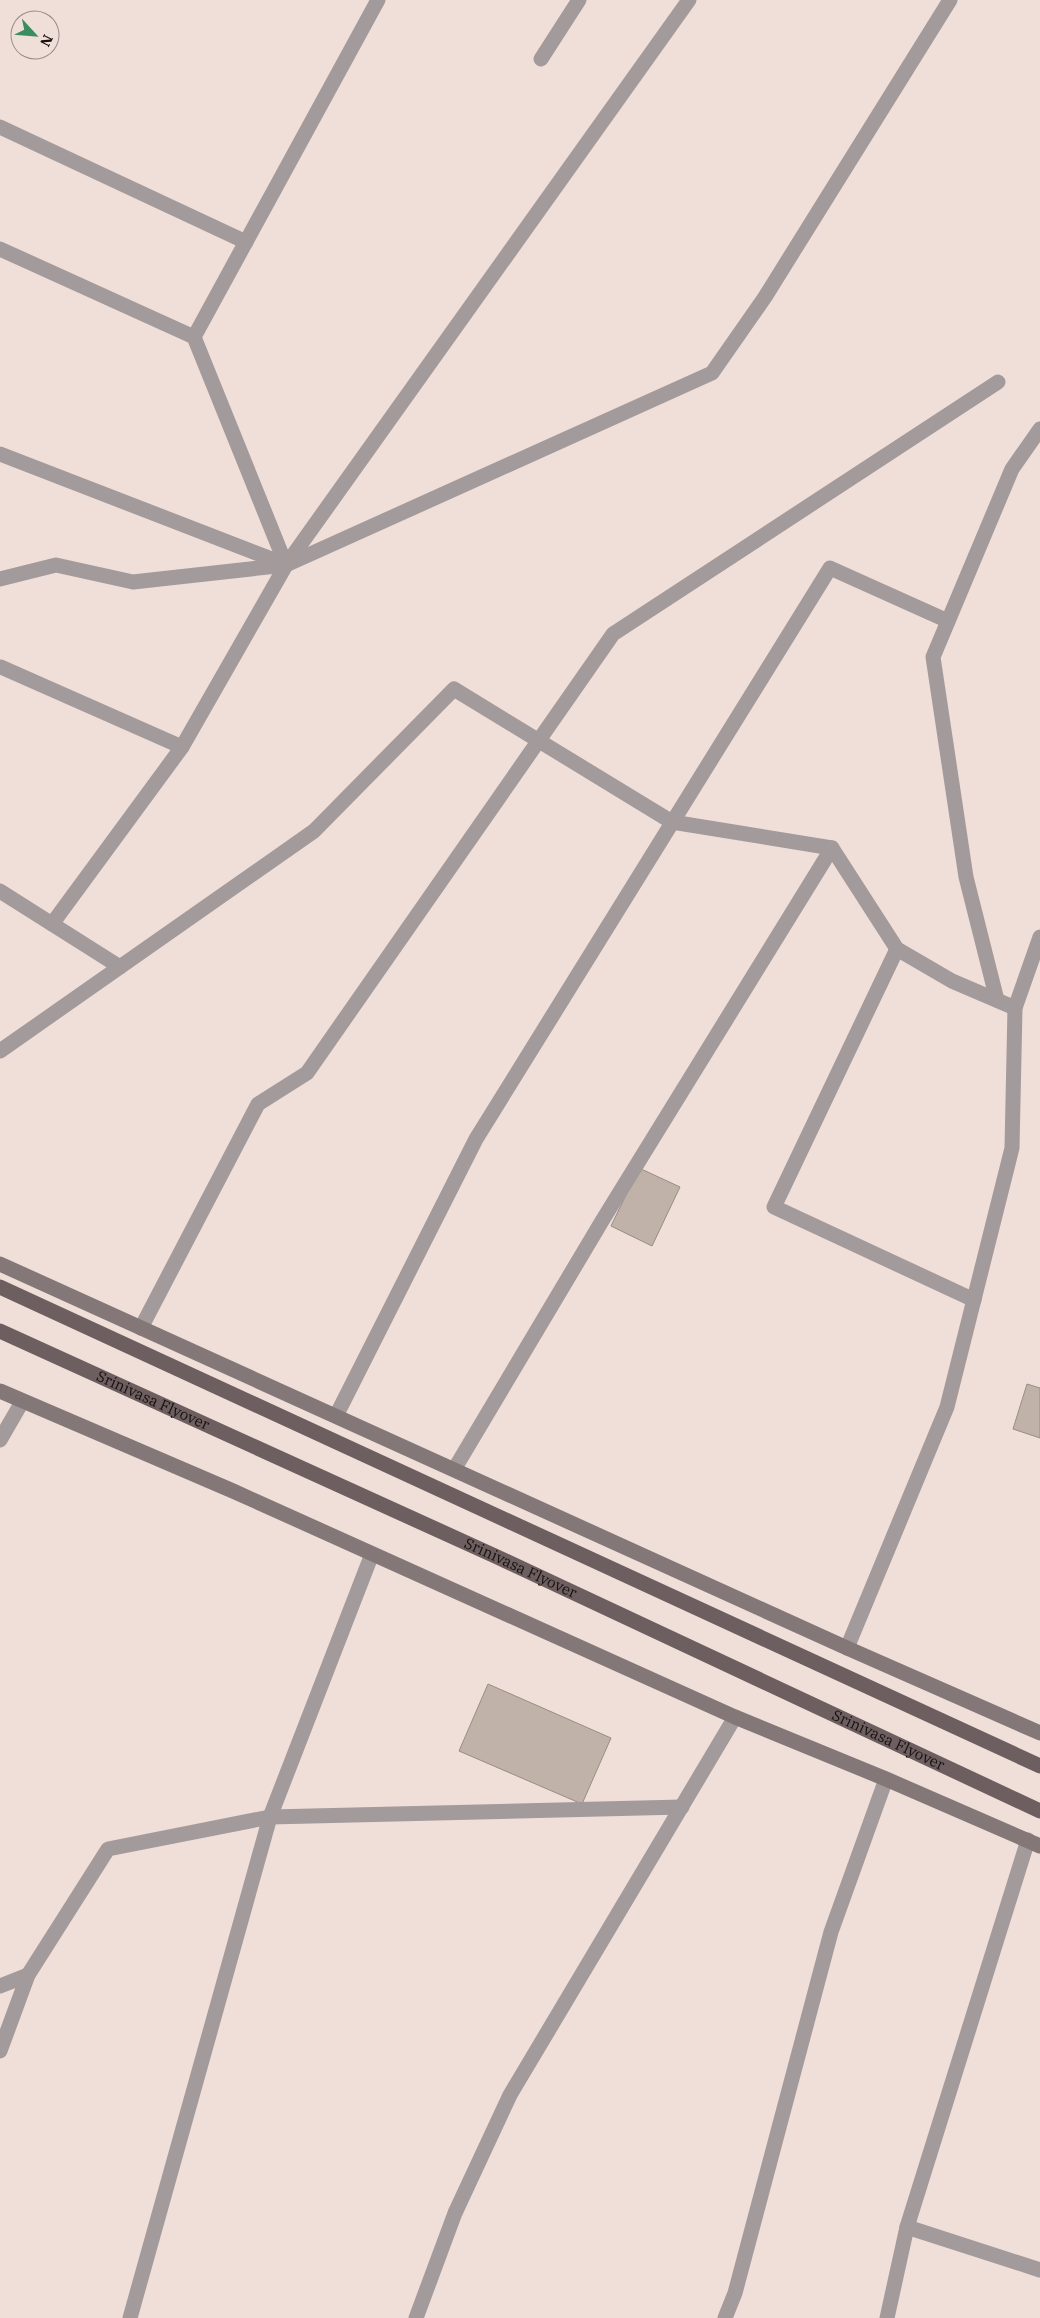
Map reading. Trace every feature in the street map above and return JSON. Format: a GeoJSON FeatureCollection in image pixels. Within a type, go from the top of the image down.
{"type":"FeatureCollection","features":[{"type":"Feature","properties":{"kind":"main road"},"geometry":{"type":"LineString","coordinates":[[0,1287],[1040,1766]]}},
{"type":"Feature","properties":{"kind":"main road","name":"Srinivasa Flyover"},"geometry":{"type":"LineString","coordinates":[[0,1331],[495,1556],[1040,1811]]}},
{"type":"Feature","properties":{"kind":"street"},"geometry":{"type":"LineString","coordinates":[[194,336],[378,0]]}},
{"type":"Feature","properties":{"kind":"street"},"geometry":{"type":"LineString","coordinates":[[541,59],[580,0]]}},
{"type":"Feature","properties":{"kind":"street"},"geometry":{"type":"LineString","coordinates":[[52,924],[182,747],[286,565],[689,0]]}},
{"type":"Feature","properties":{"kind":"street"},"geometry":{"type":"LineString","coordinates":[[0,579],[56,564],[133,582],[286,565],[712,373],[766,297],[950,0]]}},
{"type":"Feature","properties":{"kind":"street"},"geometry":{"type":"LineString","coordinates":[[0,127],[246,242]]}},
{"type":"Feature","properties":{"kind":"street"},"geometry":{"type":"LineString","coordinates":[[0,249],[194,336],[286,565]]}},
{"type":"Feature","properties":{"kind":"street"},"geometry":{"type":"LineString","coordinates":[[141,1328],[258,1104],[308,1073],[613,634],[998,382]]}},
{"type":"Feature","properties":{"kind":"street"},"geometry":{"type":"LineString","coordinates":[[996,1000],[966,877],[933,657],[1012,469],[1040,429]]}},
{"type":"Feature","properties":{"kind":"street"},"geometry":{"type":"LineString","coordinates":[[0,454],[286,565]]}},
{"type":"Feature","properties":{"kind":"street"},"geometry":{"type":"LineString","coordinates":[[336,1416],[476,1139],[830,568],[948,621]]}},
{"type":"Feature","properties":{"kind":"street"},"geometry":{"type":"LineString","coordinates":[[1,667],[182,747]]}},
{"type":"Feature","properties":{"kind":"street"},"geometry":{"type":"LineString","coordinates":[[0,1051],[314,831],[454,689],[672,822],[832,848],[897,949],[952,981],[1015,1008]]}},
{"type":"Feature","properties":{"kind":"street"},"geometry":{"type":"LineString","coordinates":[[455,1468],[602,1221],[832,848]]}},
{"type":"Feature","properties":{"kind":"street"},"geometry":{"type":"LineString","coordinates":[[0,891],[120,967]]}},
{"type":"Feature","properties":{"kind":"street"},"geometry":{"type":"LineString","coordinates":[[847,1648],[947,1406],[1012,1148],[1015,1008],[1040,937]]}},
{"type":"Feature","properties":{"kind":"street"},"geometry":{"type":"LineString","coordinates":[[897,949],[774,1207],[974,1300]]}},
{"type":"Feature","properties":{"kind":"street"},"geometry":{"type":"LineString","coordinates":[[0,1264],[455,1468],[847,1648],[1040,1733]]}},
{"type":"Feature","properties":{"kind":"street"},"geometry":{"type":"LineString","coordinates":[[0,1391],[372,1554],[735,1718],[886,1779],[1034,1843],[907,2227],[888,2318]]}},
{"type":"Feature","properties":{"kind":"street"},"geometry":{"type":"LineString","coordinates":[[0,1440],[22,1402]]}},
{"type":"Feature","properties":{"kind":"street"},"geometry":{"type":"LineString","coordinates":[[130,2318],[270,1817],[372,1554]]}},
{"type":"Feature","properties":{"kind":"street"},"geometry":{"type":"LineString","coordinates":[[416,2318],[455,2213],[510,2095],[735,1718]]}},
{"type":"Feature","properties":{"kind":"street"},"geometry":{"type":"LineString","coordinates":[[725,2318],[734,2293],[831,1932],[886,1779]]}},
{"type":"Feature","properties":{"kind":"street"},"geometry":{"type":"LineString","coordinates":[[0,2051],[28,1975],[108,1849],[270,1817],[682,1807]]}},
{"type":"Feature","properties":{"kind":"street"},"geometry":{"type":"LineString","coordinates":[[0,1986],[28,1975]]}},
{"type":"Feature","properties":{"kind":"street"},"geometry":{"type":"LineString","coordinates":[[907,2227],[1040,2270]]}},
{"type":"Feature","properties":{"kind":"building"},"geometry":{"type":"Polygon","coordinates":[[[639,1168],[680,1187],[652,1246],[611,1226],[639,1168]]]}},
{"type":"Feature","properties":{"kind":"building"},"geometry":{"type":"Polygon","coordinates":[[[1027,1384],[1040,1388],[1040,1438],[1013,1429],[1027,1384]]]}},
{"type":"Feature","properties":{"kind":"building"},"geometry":{"type":"Polygon","coordinates":[[[488,1684],[611,1738],[582,1804],[459,1751],[488,1684]]]}}]}
